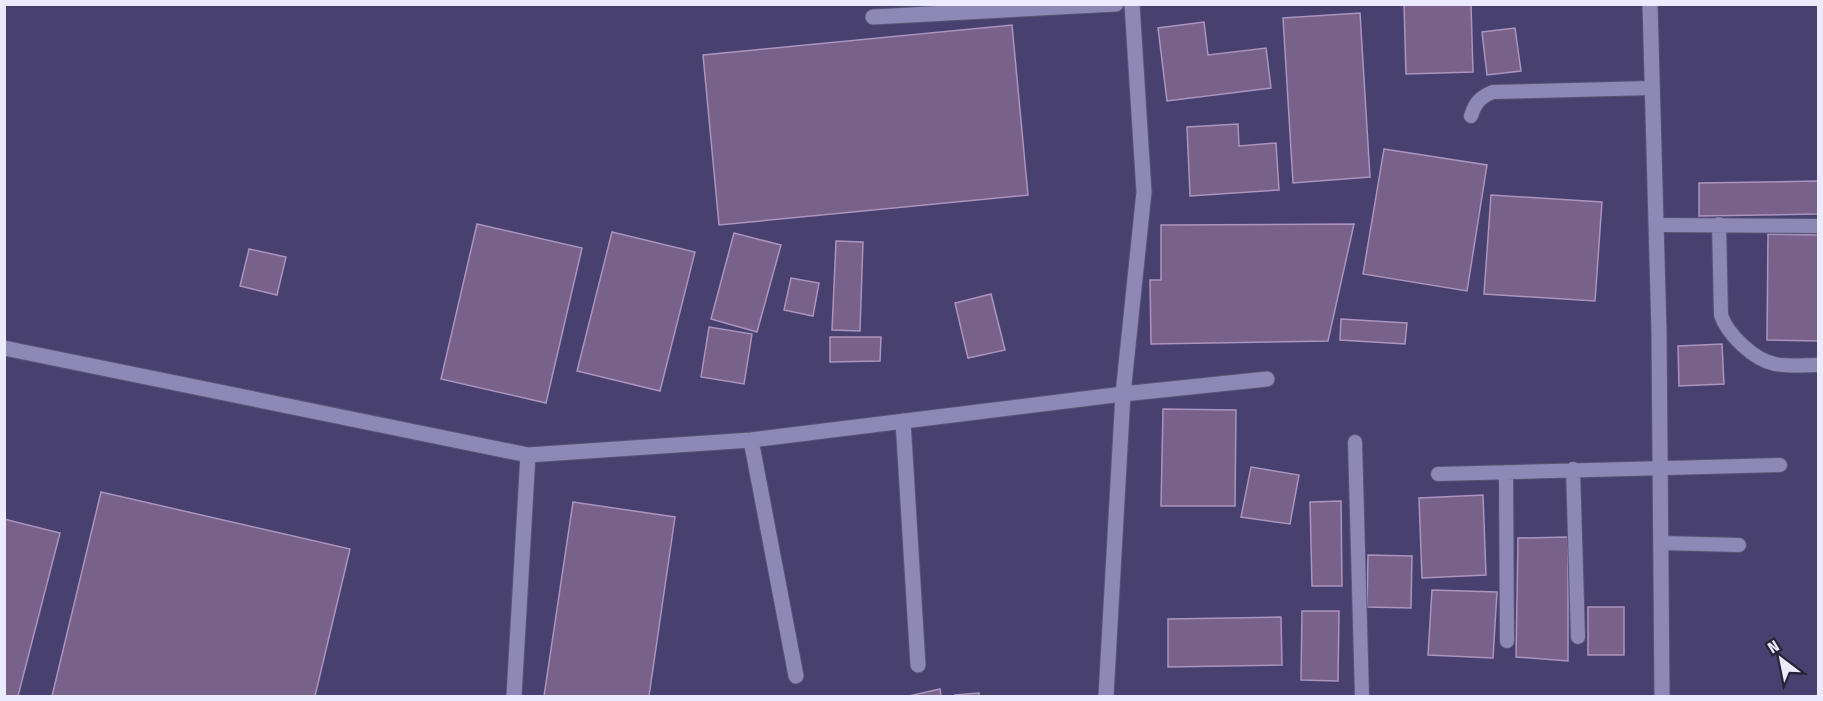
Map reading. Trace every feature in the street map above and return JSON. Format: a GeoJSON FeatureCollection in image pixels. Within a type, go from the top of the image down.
{"type":"FeatureCollection","features":[{"type":"Feature","properties":{"kind":"street"},"geometry":{"type":"LineString","coordinates":[[873,17],[1116,4]]}},
{"type":"Feature","properties":{"kind":"street"},"geometry":{"type":"LineString","coordinates":[[1106,696],[1123,394],[1144,192],[1132,4]]}},
{"type":"Feature","properties":{"kind":"street"},"geometry":{"type":"LineString","coordinates":[[1650,4],[1656,225],[1662,696]]}},
{"type":"Feature","properties":{"kind":"street"},"geometry":{"type":"LineString","coordinates":[[4,348],[528,455],[751,440],[1123,394],[1267,379]]}},
{"type":"Feature","properties":{"kind":"street"},"geometry":{"type":"LineString","coordinates":[[903,421],[918,665]]}},
{"type":"Feature","properties":{"kind":"street"},"geometry":{"type":"LineString","coordinates":[[751,440],[796,676]]}},
{"type":"Feature","properties":{"kind":"street"},"geometry":{"type":"LineString","coordinates":[[514,696],[528,455]]}},
{"type":"Feature","properties":{"kind":"lane"},"geometry":{"type":"LineString","coordinates":[[1471,116],[1475,104],[1483,95],[1493,92],[1652,88]]}},
{"type":"Feature","properties":{"kind":"lane"},"geometry":{"type":"LineString","coordinates":[[1719,224],[1721,315],[1725,327],[1758,357],[1776,364],[1818,365]]}},
{"type":"Feature","properties":{"kind":"lane"},"geometry":{"type":"LineString","coordinates":[[1656,225],[1818,226]]}},
{"type":"Feature","properties":{"kind":"lane"},"geometry":{"type":"LineString","coordinates":[[1355,442],[1362,696]]}},
{"type":"Feature","properties":{"kind":"lane"},"geometry":{"type":"LineString","coordinates":[[1438,474],[1780,465]]}},
{"type":"Feature","properties":{"kind":"lane"},"geometry":{"type":"LineString","coordinates":[[1573,470],[1578,637]]}},
{"type":"Feature","properties":{"kind":"lane"},"geometry":{"type":"LineString","coordinates":[[1506,472],[1507,641]]}},
{"type":"Feature","properties":{"kind":"lane"},"geometry":{"type":"LineString","coordinates":[[1660,543],[1739,545]]}},
{"type":"Feature","properties":{"kind":"shaded area"},"geometry":{"type":"Polygon","coordinates":[[[5,5],[1818,5],[1818,696],[5,696],[5,5]]]}},
{"type":"Feature","properties":{"kind":"building"},"geometry":{"type":"Polygon","coordinates":[[[1404,4],[1471,4],[1473,72],[1406,74],[1404,4]]]}},
{"type":"Feature","properties":{"kind":"building"},"geometry":{"type":"Polygon","coordinates":[[[1360,13],[1370,177],[1293,183],[1283,18],[1360,13]]]}},
{"type":"Feature","properties":{"kind":"building"},"geometry":{"type":"Polygon","coordinates":[[[1204,22],[1208,55],[1266,48],[1271,88],[1167,101],[1158,28],[1204,22]]]}},
{"type":"Feature","properties":{"kind":"building"},"geometry":{"type":"Polygon","coordinates":[[[1012,25],[1028,195],[719,225],[703,55],[1012,25]]]}},
{"type":"Feature","properties":{"kind":"building"},"geometry":{"type":"Polygon","coordinates":[[[1515,28],[1521,71],[1487,75],[1482,32],[1515,28]]]}},
{"type":"Feature","properties":{"kind":"building"},"geometry":{"type":"Polygon","coordinates":[[[1238,124],[1239,146],[1276,143],[1279,190],[1190,196],[1187,127],[1238,124]]]}},
{"type":"Feature","properties":{"kind":"building"},"geometry":{"type":"Polygon","coordinates":[[[1384,149],[1487,165],[1467,291],[1363,274],[1384,149]]]}},
{"type":"Feature","properties":{"kind":"building"},"geometry":{"type":"Polygon","coordinates":[[[1818,181],[1818,214],[1699,216],[1699,183],[1818,181]]]}},
{"type":"Feature","properties":{"kind":"building"},"geometry":{"type":"Polygon","coordinates":[[[1491,195],[1602,202],[1595,301],[1484,294],[1491,195]]]}},
{"type":"Feature","properties":{"kind":"building"},"geometry":{"type":"Polygon","coordinates":[[[477,224],[582,248],[546,403],[441,379],[477,224]]]}},
{"type":"Feature","properties":{"kind":"building"},"geometry":{"type":"Polygon","coordinates":[[[1354,224],[1328,341],[1151,344],[1150,280],[1161,280],[1161,225],[1354,224]]]}},
{"type":"Feature","properties":{"kind":"building"},"geometry":{"type":"Polygon","coordinates":[[[612,232],[695,252],[660,391],[577,371],[612,232]]]}},
{"type":"Feature","properties":{"kind":"building"},"geometry":{"type":"Polygon","coordinates":[[[734,233],[781,245],[757,332],[711,319],[734,233]]]}},
{"type":"Feature","properties":{"kind":"building"},"geometry":{"type":"Polygon","coordinates":[[[1768,234],[1818,235],[1818,341],[1767,340],[1768,234]]]}},
{"type":"Feature","properties":{"kind":"building"},"geometry":{"type":"Polygon","coordinates":[[[836,241],[863,242],[860,331],[832,330],[836,241]]]}},
{"type":"Feature","properties":{"kind":"building"},"geometry":{"type":"Polygon","coordinates":[[[249,249],[286,257],[277,295],[240,286],[249,249]]]}},
{"type":"Feature","properties":{"kind":"building"},"geometry":{"type":"Polygon","coordinates":[[[791,278],[819,283],[813,316],[784,310],[791,278]]]}},
{"type":"Feature","properties":{"kind":"building"},"geometry":{"type":"Polygon","coordinates":[[[991,294],[1005,350],[968,358],[955,303],[991,294]]]}},
{"type":"Feature","properties":{"kind":"building"},"geometry":{"type":"Polygon","coordinates":[[[1341,319],[1407,323],[1405,344],[1340,340],[1341,319]]]}},
{"type":"Feature","properties":{"kind":"building"},"geometry":{"type":"Polygon","coordinates":[[[709,327],[752,334],[744,384],[701,377],[709,327]]]}},
{"type":"Feature","properties":{"kind":"building"},"geometry":{"type":"Polygon","coordinates":[[[830,337],[881,337],[880,361],[830,362],[830,337]]]}},
{"type":"Feature","properties":{"kind":"building"},"geometry":{"type":"Polygon","coordinates":[[[1722,344],[1724,384],[1679,386],[1678,346],[1722,344]]]}},
{"type":"Feature","properties":{"kind":"building"},"geometry":{"type":"Polygon","coordinates":[[[1163,409],[1236,410],[1235,506],[1161,506],[1163,409]]]}},
{"type":"Feature","properties":{"kind":"building"},"geometry":{"type":"Polygon","coordinates":[[[1251,467],[1299,475],[1290,524],[1241,517],[1251,467]]]}},
{"type":"Feature","properties":{"kind":"building"},"geometry":{"type":"Polygon","coordinates":[[[101,492],[350,549],[315,696],[52,696],[101,492]]]}},
{"type":"Feature","properties":{"kind":"building"},"geometry":{"type":"Polygon","coordinates":[[[1483,495],[1486,575],[1422,578],[1419,498],[1483,495]]]}},
{"type":"Feature","properties":{"kind":"building"},"geometry":{"type":"Polygon","coordinates":[[[1341,501],[1342,586],[1312,586],[1310,502],[1341,501]]]}},
{"type":"Feature","properties":{"kind":"building"},"geometry":{"type":"Polygon","coordinates":[[[573,502],[675,517],[649,696],[544,696],[573,502]]]}},
{"type":"Feature","properties":{"kind":"building"},"geometry":{"type":"Polygon","coordinates":[[[4,519],[60,533],[18,696],[4,696],[4,519]]]}},
{"type":"Feature","properties":{"kind":"building"},"geometry":{"type":"Polygon","coordinates":[[[1568,537],[1568,661],[1516,657],[1518,538],[1568,537]]]}},
{"type":"Feature","properties":{"kind":"building"},"geometry":{"type":"Polygon","coordinates":[[[1368,555],[1412,556],[1411,608],[1367,607],[1368,555]]]}},
{"type":"Feature","properties":{"kind":"building"},"geometry":{"type":"Polygon","coordinates":[[[1432,590],[1497,592],[1493,658],[1428,655],[1432,590]]]}},
{"type":"Feature","properties":{"kind":"building"},"geometry":{"type":"Polygon","coordinates":[[[1588,607],[1624,607],[1624,655],[1588,655],[1588,607]]]}},
{"type":"Feature","properties":{"kind":"building"},"geometry":{"type":"Polygon","coordinates":[[[1302,611],[1339,611],[1338,681],[1301,680],[1302,611]]]}},
{"type":"Feature","properties":{"kind":"building"},"geometry":{"type":"Polygon","coordinates":[[[1281,617],[1282,665],[1168,667],[1168,619],[1281,617]]]}},
{"type":"Feature","properties":{"kind":"building"},"geometry":{"type":"Polygon","coordinates":[[[940,689],[941,696],[909,696],[940,689]]]}},
{"type":"Feature","properties":{"kind":"building"},"geometry":{"type":"Polygon","coordinates":[[[979,693],[979,696],[955,696],[955,695],[979,693]]]}}]}
